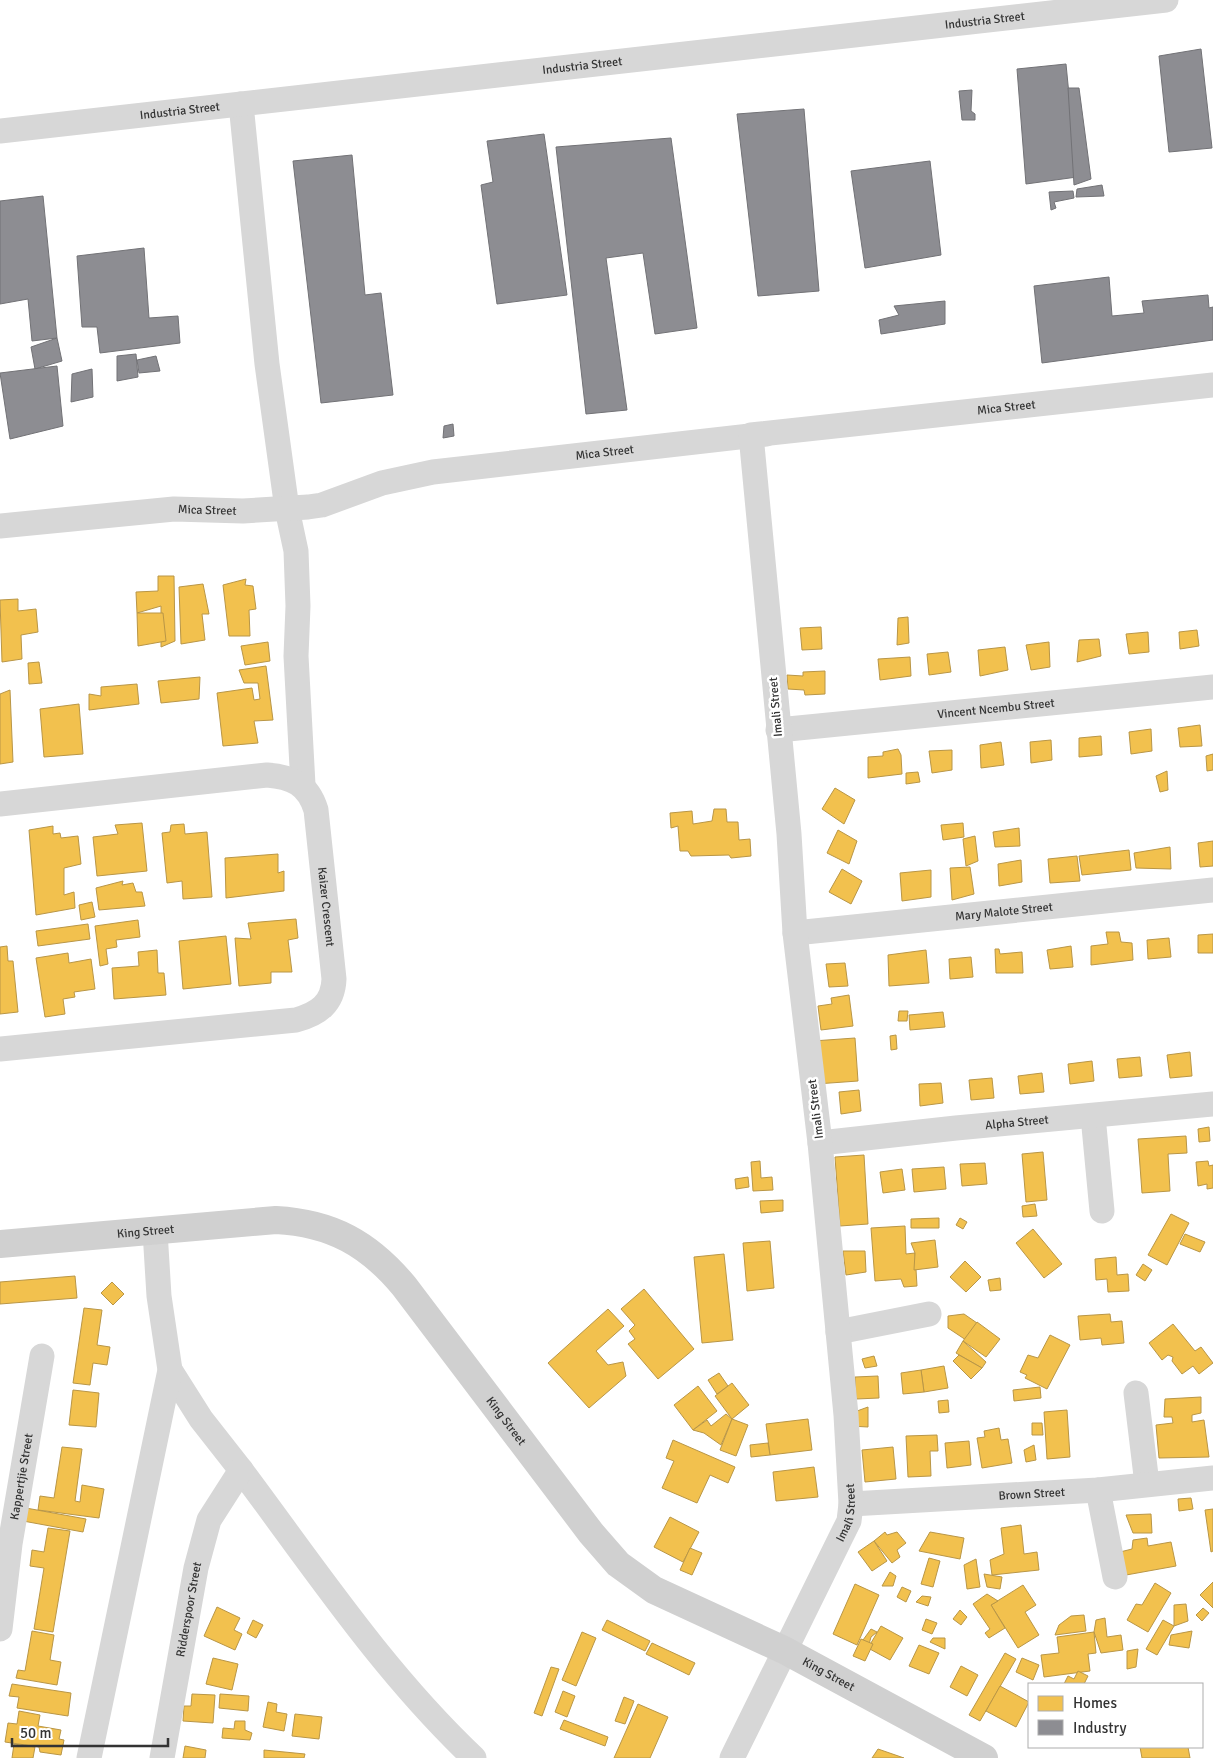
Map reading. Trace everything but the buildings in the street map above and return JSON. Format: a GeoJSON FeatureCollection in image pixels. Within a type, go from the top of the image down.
{"type":"FeatureCollection","features":[{"type":"Feature","properties":{"kind":"street","name":"Industria Street"},"geometry":{"type":"LineString","coordinates":[[0,131],[1166,0]]}},
{"type":"Feature","properties":{"kind":"street"},"geometry":{"type":"LineString","coordinates":[[0,804],[267,775],[286,778],[303,785],[296,656],[298,569],[295,536],[287,509],[266,364],[241,104]]}},
{"type":"Feature","properties":{"kind":"street","name":"Mica Street"},"geometry":{"type":"LineString","coordinates":[[0,526],[174,509],[287,509],[322,506],[382,483],[433,472],[1213,385]]}},
{"type":"Feature","properties":{"kind":"street","name":"Imali Street"},"geometry":{"type":"LineString","coordinates":[[732,1758],[849,1521],[851,1504],[846,1415],[820,1143],[795,933],[789,834],[751,436]]}},
{"type":"Feature","properties":{"kind":"street","name":"Vincent Ncembu Street"},"geometry":{"type":"LineString","coordinates":[[778,730],[1213,687]]}},
{"type":"Feature","properties":{"kind":"street","name":"Kaizer Crescent"},"geometry":{"type":"LineString","coordinates":[[0,1049],[289,1021],[311,1016],[322,1009],[332,995],[332,959],[316,810],[303,785]]}},
{"type":"Feature","properties":{"kind":"street","name":"Mary Malote Street"},"geometry":{"type":"LineString","coordinates":[[795,933],[1213,890]]}},
{"type":"Feature","properties":{"kind":"street","name":"Alpha Street"},"geometry":{"type":"LineString","coordinates":[[820,1143],[1213,1104]]}},
{"type":"Feature","properties":{"kind":"street"},"geometry":{"type":"LineString","coordinates":[[1092,1116],[1102,1211]]}},
{"type":"Feature","properties":{"kind":"street","name":"King Street"},"geometry":{"type":"LineString","coordinates":[[0,1244],[250,1222],[300,1222],[323,1228],[362,1246],[375,1255],[404,1286],[591,1533],[618,1564],[654,1590],[784,1650],[977,1757]]}},
{"type":"Feature","properties":{"kind":"street"},"geometry":{"type":"LineString","coordinates":[[89,1758],[170,1370],[159,1296],[155,1231]]}},
{"type":"Feature","properties":{"kind":"street"},"geometry":{"type":"LineString","coordinates":[[838,1332],[929,1314]]}},
{"type":"Feature","properties":{"kind":"street","name":"Kappertjie Street"},"geometry":{"type":"LineString","coordinates":[[0,1628],[10,1544],[42,1356]]}},
{"type":"Feature","properties":{"kind":"street"},"geometry":{"type":"LineString","coordinates":[[170,1370],[212,1435],[241,1470],[387,1665],[428,1714],[474,1758]]}},
{"type":"Feature","properties":{"kind":"street"},"geometry":{"type":"LineString","coordinates":[[1136,1393],[1147,1484]]}},
{"type":"Feature","properties":{"kind":"street","name":"Ridderspoor Street"},"geometry":{"type":"LineString","coordinates":[[162,1758],[196,1568],[204,1538],[210,1520],[241,1470]]}},
{"type":"Feature","properties":{"kind":"street","name":"Brown Street"},"geometry":{"type":"LineString","coordinates":[[851,1504],[1098,1490],[1213,1478]]}},
{"type":"Feature","properties":{"kind":"street"},"geometry":{"type":"LineString","coordinates":[[1098,1490],[1115,1577]]}}]}
